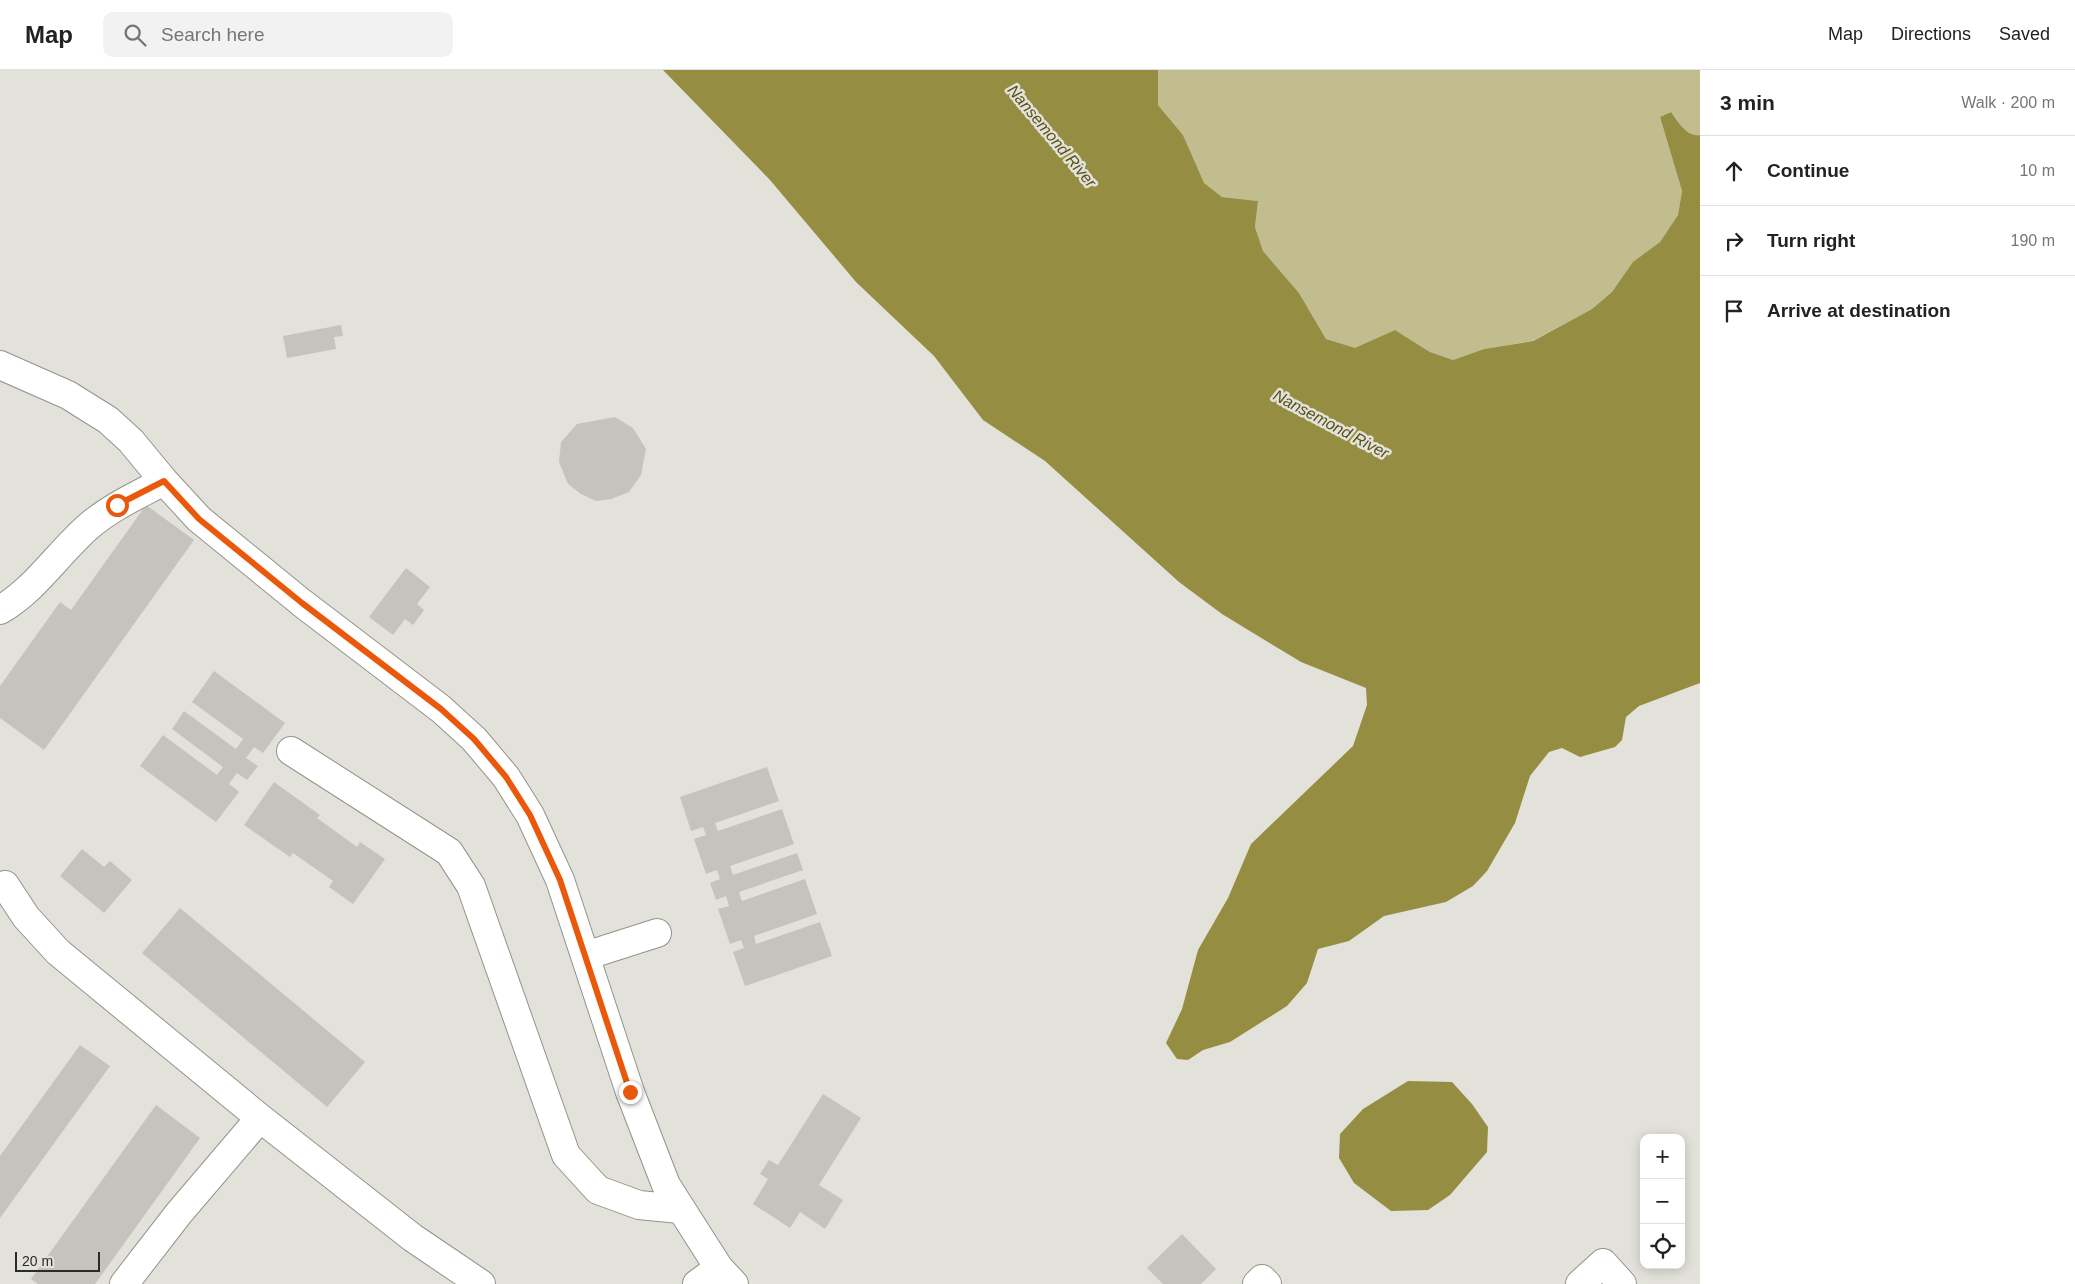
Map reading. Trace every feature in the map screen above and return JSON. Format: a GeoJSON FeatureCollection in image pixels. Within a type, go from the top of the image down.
{"type":"FeatureCollection","features":[{"type":"Feature","properties":{"kind":"lane"},"geometry":{"type":"LineString","coordinates":[[0,365],[68,395],[108,420],[131,441],[199,519],[302,603],[441,709],[474,739],[506,777],[530,815],[560,880],[630,1092],[666,1185],[680,1210],[726,1276],[697,1284]]}},
{"type":"Feature","properties":{"kind":"lane"},"geometry":{"type":"LineString","coordinates":[[0,610],[16,600],[88,527],[117,505],[164,481]]}},
{"type":"Feature","properties":{"kind":"lane"},"geometry":{"type":"LineString","coordinates":[[291,751],[449,852],[471,886],[566,1155],[598,1190],[638,1205],[680,1210]]}},
{"type":"Feature","properties":{"kind":"lane"},"geometry":{"type":"LineString","coordinates":[[5,885],[26,917],[58,952],[260,1118],[413,1238],[480,1284]]}},
{"type":"Feature","properties":{"kind":"lane"},"geometry":{"type":"LineString","coordinates":[[585,956],[657,932]]}},
{"type":"Feature","properties":{"kind":"lane"},"geometry":{"type":"LineString","coordinates":[[124,1284],[179,1213],[260,1118]]}},
{"type":"Feature","properties":{"kind":"lane"},"geometry":{"type":"LineString","coordinates":[[1580,1284],[1603,1263],[1622,1284]]}},
{"type":"Feature","properties":{"kind":"lane"},"geometry":{"type":"LineString","coordinates":[[1256,1284],[1262,1279],[1267,1284]]}},
{"type":"Feature","properties":{"kind":"shaded area"},"geometry":{"type":"Polygon","coordinates":[[[1158,70],[1700,70],[1700,135],[1691,134],[1687,131],[1671,112],[1660,117],[1682,191],[1678,215],[1660,242],[1634,262],[1612,292],[1592,309],[1532,341],[1484,349],[1453,360],[1430,352],[1395,330],[1355,349],[1326,339],[1299,293],[1263,251],[1255,227],[1258,201],[1222,197],[1203,183],[1183,135],[1158,105],[1158,70]]]}},
{"type":"Feature","properties":{"kind":"water","name":"Nansemond River"},"geometry":{"type":"Polygon","coordinates":[[[663,70],[1158,70],[1158,105],[1183,135],[1204,183],[1222,197],[1258,201],[1255,227],[1263,251],[1299,293],[1326,339],[1355,348],[1395,330],[1430,352],[1453,360],[1484,349],[1533,341],[1592,309],[1612,292],[1633,262],[1660,242],[1678,215],[1682,191],[1660,117],[1671,112],[1687,131],[1691,134],[1700,135],[1700,683],[1639,706],[1626,717],[1622,740],[1615,747],[1580,757],[1562,748],[1549,752],[1530,776],[1515,823],[1487,871],[1473,886],[1446,902],[1384,916],[1349,941],[1318,949],[1307,983],[1287,1006],[1230,1042],[1203,1050],[1188,1060],[1177,1059],[1166,1043],[1182,1009],[1198,950],[1228,898],[1251,844],[1353,746],[1367,705],[1366,688],[1301,662],[1222,614],[1179,582],[1045,461],[983,420],[934,356],[856,282],[770,180],[663,70]]]}},
{"type":"Feature","properties":{"kind":"water"},"geometry":{"type":"Polygon","coordinates":[[[1408,1081],[1452,1082],[1472,1104],[1488,1127],[1487,1152],[1450,1195],[1428,1210],[1391,1211],[1354,1183],[1339,1158],[1340,1134],[1363,1109],[1408,1081]]]}},
{"type":"Feature","properties":{"kind":"building"},"geometry":{"type":"Polygon","coordinates":[[[341,325],[343,336],[334,337],[336,349],[287,358],[283,336],[341,325]]]}},
{"type":"Feature","properties":{"kind":"building"},"geometry":{"type":"Polygon","coordinates":[[[615,417],[633,428],[646,449],[641,475],[629,492],[611,499],[596,501],[581,494],[568,484],[559,462],[561,442],[577,424],[615,417]]]}},
{"type":"Feature","properties":{"kind":"building"},"geometry":{"type":"Polygon","coordinates":[[[146,505],[194,540],[44,750],[0,718],[0,686],[60,602],[71,610],[146,505]]]}},
{"type":"Feature","properties":{"kind":"building"},"geometry":{"type":"Polygon","coordinates":[[[406,568],[430,587],[417,604],[424,610],[413,625],[405,619],[393,635],[369,617],[406,568]]]}},
{"type":"Feature","properties":{"kind":"building"},"geometry":{"type":"Polygon","coordinates":[[[214,671],[285,723],[263,753],[254,747],[246,758],[258,766],[247,780],[237,773],[229,784],[239,792],[216,822],[140,766],[163,735],[217,775],[223,767],[172,729],[184,711],[236,749],[243,739],[192,702],[214,671]]]}},
{"type":"Feature","properties":{"kind":"building"},"geometry":{"type":"Polygon","coordinates":[[[767,767],[779,801],[715,823],[718,831],[782,809],[794,844],[730,866],[733,875],[797,853],[803,870],[739,892],[742,901],[805,879],[817,914],[754,936],[756,944],[820,922],[832,956],[745,986],[733,952],[744,948],[741,940],[730,944],[718,909],[729,906],[726,896],[716,900],[710,883],[720,879],[717,870],[706,874],[694,839],[706,835],[703,827],[691,831],[680,797],[767,767]]]}},
{"type":"Feature","properties":{"kind":"building"},"geometry":{"type":"Polygon","coordinates":[[[274,782],[320,815],[317,818],[357,847],[360,842],[385,859],[353,904],[329,887],[333,881],[293,853],[290,857],[244,825],[274,782]]]}},
{"type":"Feature","properties":{"kind":"building"},"geometry":{"type":"Polygon","coordinates":[[[82,849],[104,867],[110,861],[132,880],[104,913],[60,876],[82,849]]]}},
{"type":"Feature","properties":{"kind":"building"},"geometry":{"type":"Polygon","coordinates":[[[180,908],[365,1062],[327,1107],[142,953],[180,908]]]}},
{"type":"Feature","properties":{"kind":"building"},"geometry":{"type":"Polygon","coordinates":[[[80,1045],[110,1066],[0,1218],[0,1156],[80,1045]]]}},
{"type":"Feature","properties":{"kind":"building"},"geometry":{"type":"Polygon","coordinates":[[[823,1094],[861,1118],[819,1185],[843,1200],[825,1229],[800,1212],[790,1228],[753,1204],[768,1179],[760,1174],[769,1160],[778,1165],[823,1094]]]}},
{"type":"Feature","properties":{"kind":"building"},"geometry":{"type":"Polygon","coordinates":[[[156,1105],[200,1138],[95,1284],[38,1284],[31,1279],[156,1105]]]}},
{"type":"Feature","properties":{"kind":"building"},"geometry":{"type":"Polygon","coordinates":[[[1182,1234],[1216,1269],[1201,1284],[1163,1284],[1147,1268],[1182,1234]]]}},
{"type":"Feature","properties":{"kind":"route"},"geometry":{"type":"LineString","coordinates":[[117,505],[164,481],[199,519],[302,603],[441,709],[474,739],[506,777],[530,815],[560,880],[630,1092]]}}]}
